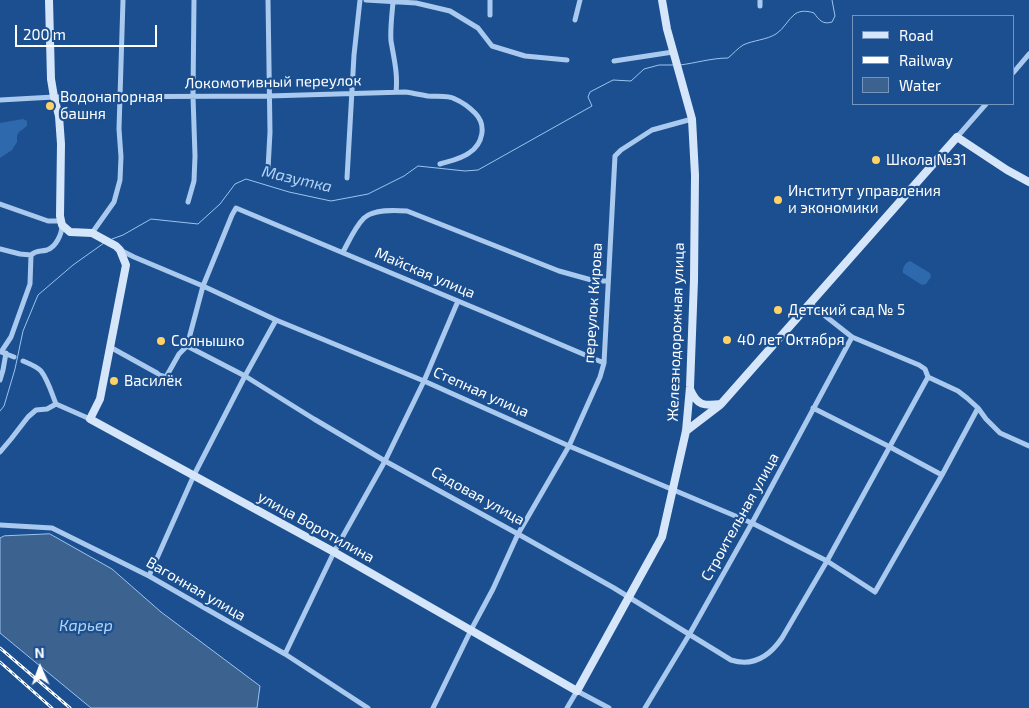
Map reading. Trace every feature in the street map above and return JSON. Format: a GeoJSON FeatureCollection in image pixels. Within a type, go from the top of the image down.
{"type":"FeatureCollection","features":[{"type":"Feature","properties":{"kind":"street"},"geometry":{"type":"LineString","coordinates":[[0,249],[31,255],[36,251],[48,250],[55,245],[62,229],[60,216],[59,116],[51,79],[49,0]]}},
{"type":"Feature","properties":{"kind":"street"},"geometry":{"type":"LineString","coordinates":[[92,233],[114,202],[120,180],[119,129],[123,0]]}},
{"type":"Feature","properties":{"kind":"street"},"geometry":{"type":"LineString","coordinates":[[188,202],[194,181],[196,156],[193,96],[194,0]]}},
{"type":"Feature","properties":{"kind":"street"},"geometry":{"type":"LineString","coordinates":[[268,0],[270,132],[268,169]]}},
{"type":"Feature","properties":{"kind":"street"},"geometry":{"type":"LineString","coordinates":[[347,178],[351,94],[360,0]]}},
{"type":"Feature","properties":{"kind":"street"},"geometry":{"type":"LineString","coordinates":[[366,0],[416,2],[450,11],[478,28],[492,46],[525,56],[567,60]]}},
{"type":"Feature","properties":{"kind":"street"},"geometry":{"type":"LineString","coordinates":[[490,0],[490,15]]}},
{"type":"Feature","properties":{"kind":"street"},"geometry":{"type":"LineString","coordinates":[[575,20],[580,0]]}},
{"type":"Feature","properties":{"kind":"street","name":"Железнодорожная улица"},"geometry":{"type":"LineString","coordinates":[[567,708],[662,536],[686,431],[690,387],[694,280],[695,184],[692,120],[667,29],[662,0]]}},
{"type":"Feature","properties":{"kind":"street"},"geometry":{"type":"LineString","coordinates":[[393,2],[391,36],[396,67],[396,92]]}},
{"type":"Feature","properties":{"kind":"street"},"geometry":{"type":"LineString","coordinates":[[614,61],[673,52]]}},
{"type":"Feature","properties":{"kind":"street"},"geometry":{"type":"LineString","coordinates":[[1014,72],[1029,54]]}},
{"type":"Feature","properties":{"kind":"street","name":"Локомотивный переулок"},"geometry":{"type":"LineString","coordinates":[[0,100],[54,97],[268,96],[396,92],[454,98],[474,112],[479,118],[483,129],[482,136],[478,145],[471,152],[463,157],[440,164]]}},
{"type":"Feature","properties":{"kind":"street"},"geometry":{"type":"LineString","coordinates":[[686,431],[721,404],[985,105]]}},
{"type":"Feature","properties":{"kind":"street","name":"переулок Кирова"},"geometry":{"type":"LineString","coordinates":[[433,708],[493,589],[518,534],[569,446],[600,377],[604,363],[615,156],[652,130],[692,120]]}},
{"type":"Feature","properties":{"kind":"street"},"geometry":{"type":"LineString","coordinates":[[958,137],[1007,170],[1029,182]]}},
{"type":"Feature","properties":{"kind":"street"},"geometry":{"type":"LineString","coordinates":[[0,204],[48,221],[62,223]]}},
{"type":"Feature","properties":{"kind":"street","name":"Майская улица"},"geometry":{"type":"LineString","coordinates":[[203,286],[236,208],[604,363]]}},
{"type":"Feature","properties":{"kind":"street"},"geometry":{"type":"LineString","coordinates":[[343,252],[354,231],[365,217],[391,210],[407,211],[559,271],[595,281],[608,281]]}},
{"type":"Feature","properties":{"kind":"street","name":"Степная улица"},"geometry":{"type":"LineString","coordinates":[[62,223],[70,232],[92,233],[134,257],[276,320],[424,381],[569,446],[752,523],[827,561],[875,592],[942,475]]}},
{"type":"Feature","properties":{"kind":"street"},"geometry":{"type":"LineString","coordinates":[[90,419],[100,399],[126,265],[120,250]]}},
{"type":"Feature","properties":{"kind":"street"},"geometry":{"type":"LineString","coordinates":[[0,380],[4,370],[2,352],[11,337],[30,284],[31,255]]}},
{"type":"Feature","properties":{"kind":"street"},"geometry":{"type":"LineString","coordinates":[[110,347],[159,375],[166,377],[179,354],[187,346],[203,286]]}},
{"type":"Feature","properties":{"kind":"street"},"geometry":{"type":"LineString","coordinates":[[285,654],[334,552],[385,461],[424,381],[458,301]]}},
{"type":"Feature","properties":{"kind":"street"},"geometry":{"type":"LineString","coordinates":[[810,304],[852,337],[918,364],[925,369],[928,377],[958,391],[978,408],[1000,433],[1029,446]]}},
{"type":"Feature","properties":{"kind":"street"},"geometry":{"type":"LineString","coordinates":[[149,576],[194,475],[276,320]]}},
{"type":"Feature","properties":{"kind":"street","name":"Строительная улица"},"geometry":{"type":"LineString","coordinates":[[645,708],[689,635],[752,523],[852,337]]}},
{"type":"Feature","properties":{"kind":"street","name":"Садовая улица"},"geometry":{"type":"LineString","coordinates":[[187,346],[245,376],[314,420],[385,461],[628,597],[731,660],[748,662],[768,655],[779,643],[827,561]]}},
{"type":"Feature","properties":{"kind":"street"},"geometry":{"type":"LineString","coordinates":[[2,352],[14,356]]}},
{"type":"Feature","properties":{"kind":"street"},"geometry":{"type":"LineString","coordinates":[[0,452],[28,417],[36,410],[47,410],[56,404],[41,371],[23,361]]}},
{"type":"Feature","properties":{"kind":"street"},"geometry":{"type":"LineString","coordinates":[[827,561],[928,377]]}},
{"type":"Feature","properties":{"kind":"street"},"geometry":{"type":"LineString","coordinates":[[690,387],[696,400],[703,405],[721,404]]}},
{"type":"Feature","properties":{"kind":"street","name":"улица Воротилина"},"geometry":{"type":"LineString","coordinates":[[56,404],[90,419],[194,475],[609,708]]}},
{"type":"Feature","properties":{"kind":"street"},"geometry":{"type":"LineString","coordinates":[[813,408],[942,475],[978,408]]}},
{"type":"Feature","properties":{"kind":"street","name":"Вагонная улица"},"geometry":{"type":"LineString","coordinates":[[0,525],[52,528],[149,576],[285,654],[368,708]]}},
{"type":"Feature","properties":{"kind":"shaded area"},"geometry":{"type":"Polygon","coordinates":[[[23,119],[27,121],[27,126],[19,132],[17,142],[12,150],[0,158],[0,123],[23,119]]]}},
{"type":"Feature","properties":{"kind":"shaded area"},"geometry":{"type":"Polygon","coordinates":[[[910,261],[930,273],[931,277],[926,284],[922,285],[903,273],[904,266],[910,261]]]}},
{"type":"Feature","properties":{"kind":"water","name":"Карьер"},"geometry":{"type":"Polygon","coordinates":[[[50,534],[112,569],[161,612],[260,686],[257,708],[91,708],[0,633],[0,538],[4,536],[50,534]]]}},
{"type":"Feature","properties":{"kind":"waterway","name":"Мазутка"},"geometry":{"type":"LineString","coordinates":[[680,65],[728,58],[743,45],[776,34],[795,14],[800,12],[814,13],[822,21],[826,23],[832,22],[835,16],[832,0]]}},
{"type":"Feature","properties":{"kind":"waterway","name":"Мазутка"},"geometry":{"type":"LineString","coordinates":[[112,239],[151,219],[198,224],[220,204],[235,184],[246,179],[289,192],[331,201],[368,194],[404,176],[418,166],[465,171],[478,170],[592,106],[588,97],[590,92],[613,80],[631,81],[644,69],[659,65],[673,65]]}},
{"type":"Feature","properties":{"kind":"waterway","name":"Мазутка"},"geometry":{"type":"LineString","coordinates":[[0,411],[4,406],[15,369],[23,331],[38,295],[73,265],[104,243]]}},
{"type":"Feature","properties":{"kind":"railway"},"geometry":{"type":"LineString","coordinates":[[0,648],[70,708]]}},
{"type":"Feature","properties":{"kind":"railway"},"geometry":{"type":"LineString","coordinates":[[0,662],[52,708]]}},
{"type":"Feature","properties":{"kind":"place","name":"Водонапорная башня"},"geometry":{"type":"Point","coordinates":[50,106]}},
{"type":"Feature","properties":{"kind":"place","name":"Школа №31"},"geometry":{"type":"Point","coordinates":[876,160]}},
{"type":"Feature","properties":{"kind":"place","name":"Институт управления и экономики"},"geometry":{"type":"Point","coordinates":[778,200]}},
{"type":"Feature","properties":{"kind":"place","name":"Детский сад № 5"},"geometry":{"type":"Point","coordinates":[778,310]}},
{"type":"Feature","properties":{"kind":"place","name":"40 лет Октября"},"geometry":{"type":"Point","coordinates":[727,340]}},
{"type":"Feature","properties":{"kind":"place","name":"Солнышко"},"geometry":{"type":"Point","coordinates":[161,341]}},
{"type":"Feature","properties":{"kind":"place","name":"Василёк"},"geometry":{"type":"Point","coordinates":[114,381]}}]}
